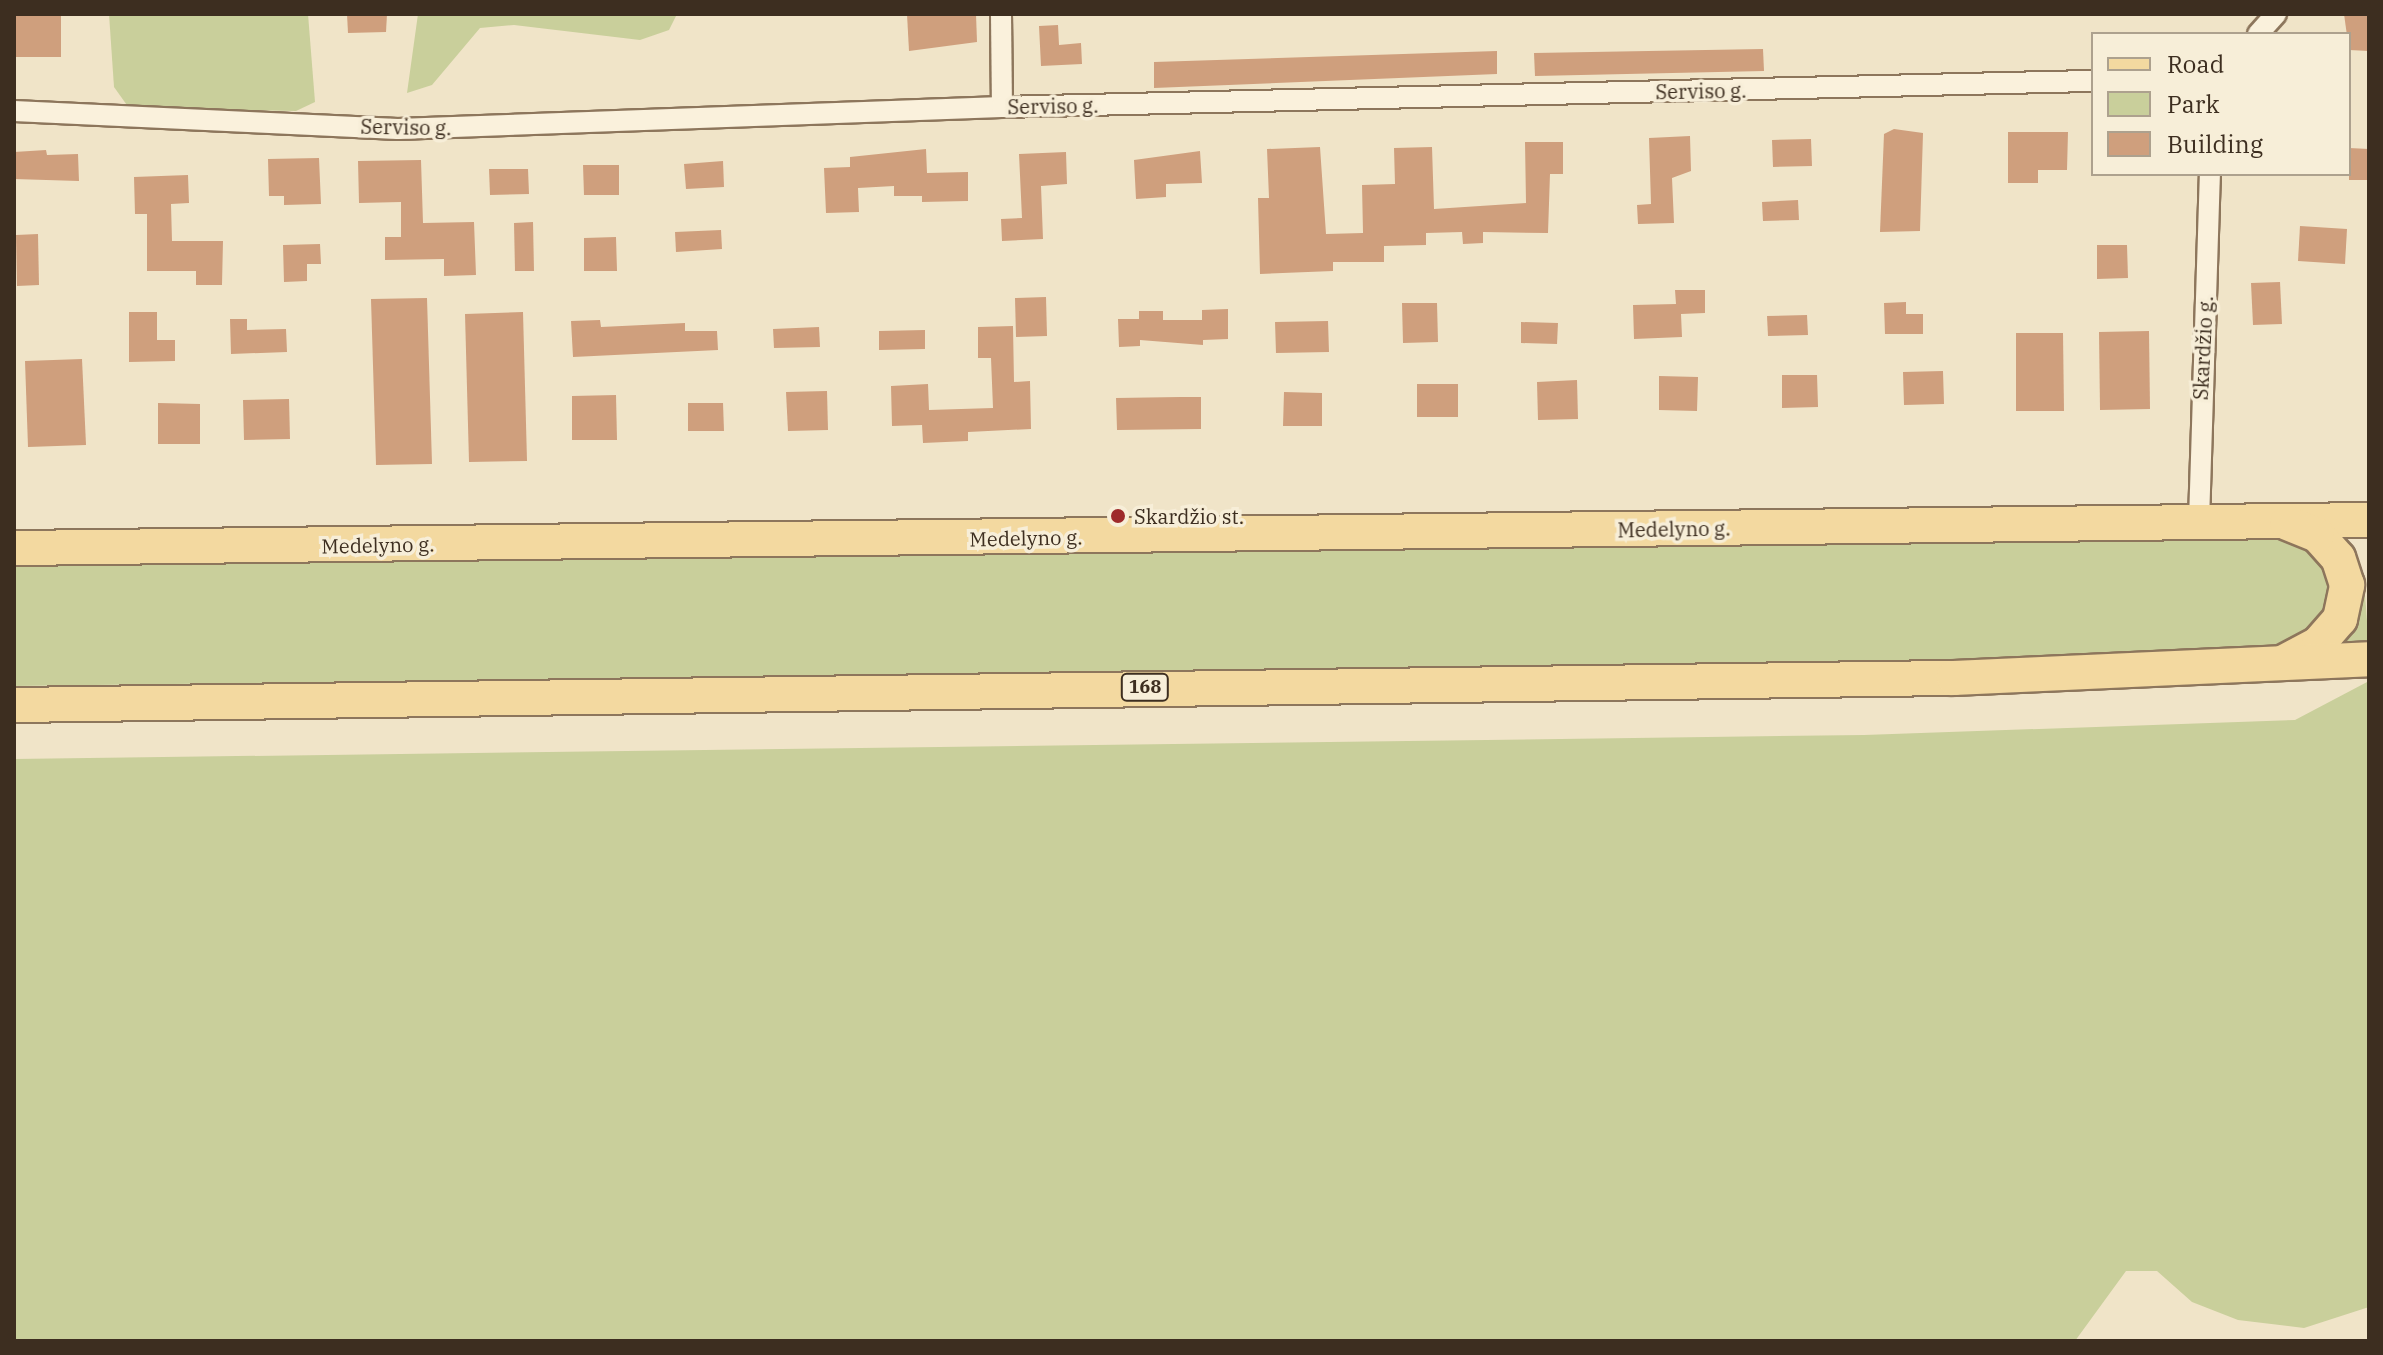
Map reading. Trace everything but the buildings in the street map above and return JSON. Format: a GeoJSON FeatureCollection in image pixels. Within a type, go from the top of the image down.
{"type":"FeatureCollection","features":[{"type":"Feature","properties":{"kind":"main road"},"geometry":{"type":"LineString","coordinates":[[2276,666],[2326,635],[2340,619],[2347,585],[2338,558],[2317,535],[2279,520]]}},
{"type":"Feature","properties":{"kind":"main road","name":"Medelyno g."},"geometry":{"type":"LineString","coordinates":[[14,548],[2369,520]]}},
{"type":"Feature","properties":{"kind":"main road","name":"168"},"geometry":{"type":"LineString","coordinates":[[14,705],[1954,678],[2276,666],[2369,659]]}},
{"type":"Feature","properties":{"kind":"street"},"geometry":{"type":"LineString","coordinates":[[1001,14],[1002,107]]}},
{"type":"Feature","properties":{"kind":"street"},"geometry":{"type":"LineString","coordinates":[[2260,32],[2276,14]]}},
{"type":"Feature","properties":{"kind":"street","name":"Serviso g."},"geometry":{"type":"LineString","coordinates":[[14,111],[398,129],[1002,107],[2091,81]]}},
{"type":"Feature","properties":{"kind":"street","name":"Skardžio g."},"geometry":{"type":"LineString","coordinates":[[2199,521],[2210,176]]}},
{"type":"Feature","properties":{"kind":"green space"},"geometry":{"type":"Polygon","coordinates":[[[109,14],[308,14],[315,102],[296,111],[129,108],[114,87],[109,14]]]}},
{"type":"Feature","properties":{"kind":"green space"},"geometry":{"type":"Polygon","coordinates":[[[418,14],[677,14],[669,30],[640,40],[514,25],[480,28],[432,85],[407,93],[418,14]]]}},
{"type":"Feature","properties":{"kind":"green space"},"geometry":{"type":"Polygon","coordinates":[[[2286,536],[2300,541],[2335,577],[2329,616],[2284,645],[1969,662],[14,686],[14,565],[2286,536]]]}},
{"type":"Feature","properties":{"kind":"green space"},"geometry":{"type":"Polygon","coordinates":[[[2365,595],[2369,647],[2334,650],[2359,599],[2365,595]]]}},
{"type":"Feature","properties":{"kind":"green space"},"geometry":{"type":"Polygon","coordinates":[[[2369,681],[2369,1307],[2304,1328],[2238,1320],[2192,1302],[2157,1271],[2126,1271],[2075,1341],[14,1341],[14,759],[1864,735],[2295,720],[2369,681]]]}},
{"type":"Feature","properties":{"kind":"place","name":"Skardžio st."},"geometry":{"type":"Point","coordinates":[1118,516]}}]}
